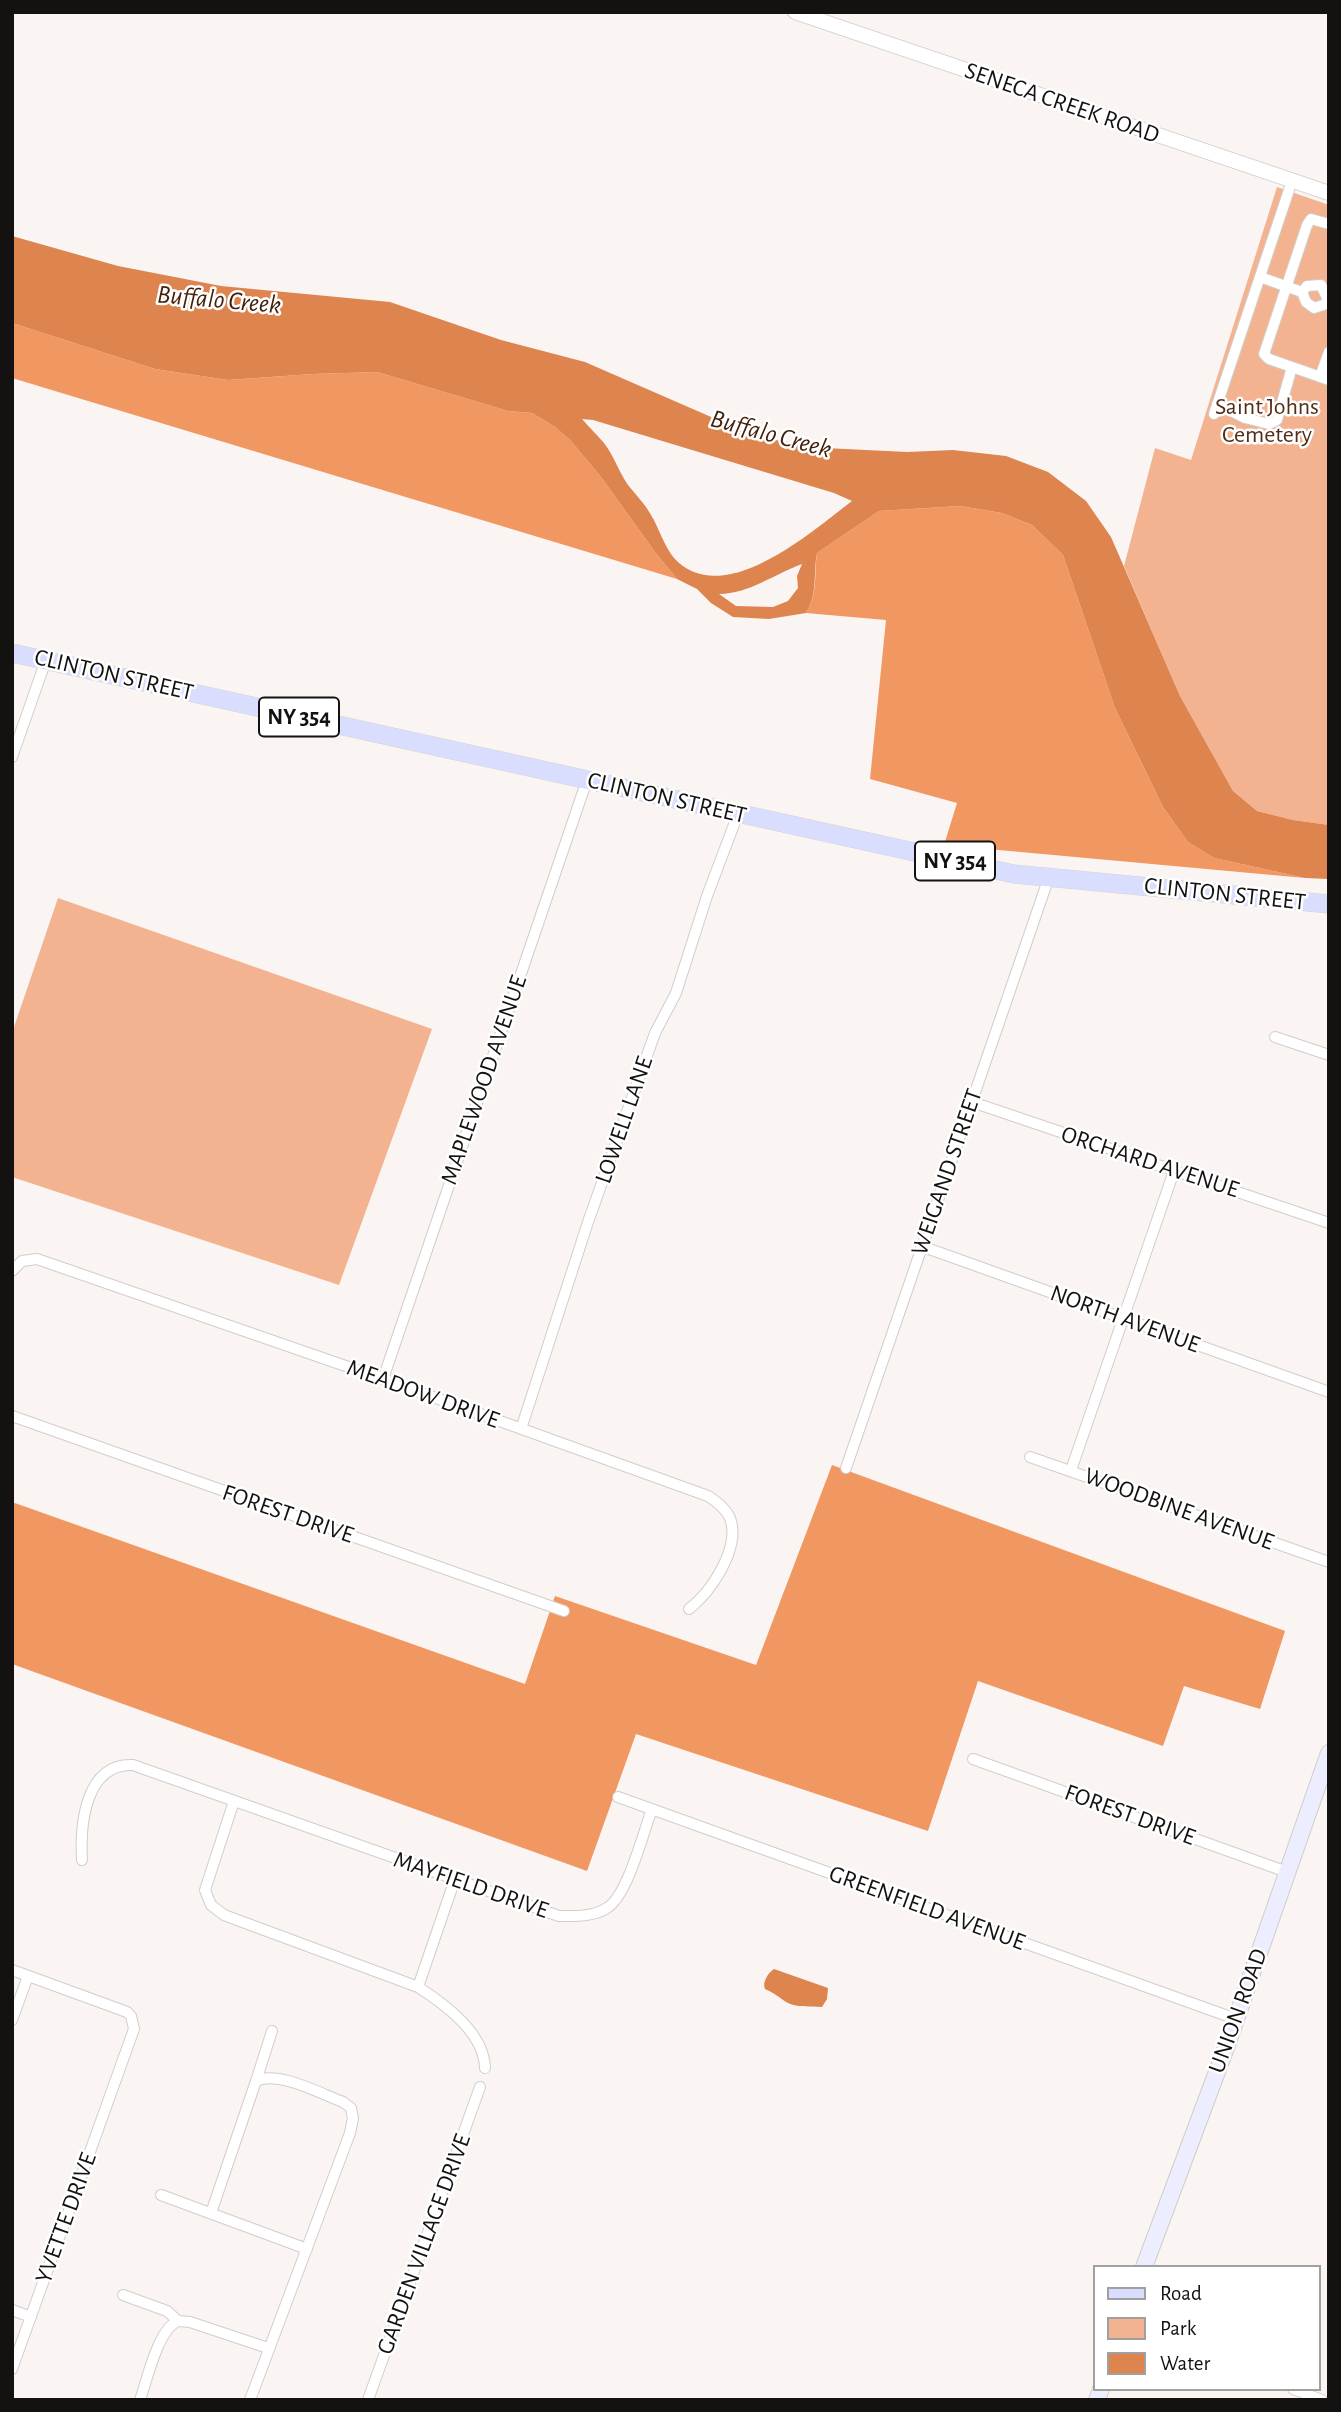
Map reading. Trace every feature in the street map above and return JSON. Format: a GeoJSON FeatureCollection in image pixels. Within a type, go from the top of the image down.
{"type":"FeatureCollection","features":[{"type":"Feature","properties":{"kind":"main road","name":"CLINTON STREET"},"geometry":{"type":"LineString","coordinates":[[12,653],[1014,874],[1329,904]]}},
{"type":"Feature","properties":{"kind":"main road","name":"UNION ROAD"},"geometry":{"type":"LineString","coordinates":[[1145,2265],[1236,2019],[1329,1753]]}},
{"type":"Feature","properties":{"kind":"street","name":"SENECA CREEK ROAD"},"geometry":{"type":"LineString","coordinates":[[795,12],[1329,193]]}},
{"type":"Feature","properties":{"kind":"street"},"geometry":{"type":"LineString","coordinates":[[1292,181],[1215,409],[1269,424],[1277,419],[1292,367]]}},
{"type":"Feature","properties":{"kind":"street"},"geometry":{"type":"LineString","coordinates":[[1329,224],[1311,219],[1307,225],[1264,354],[1269,359],[1325,378],[1329,352]]}},
{"type":"Feature","properties":{"kind":"street"},"geometry":{"type":"LineString","coordinates":[[1260,277],[1302,292]]}},
{"type":"Feature","properties":{"kind":"street"},"geometry":{"type":"LineString","coordinates":[[1321,285],[1329,302],[1314,308],[1306,302],[1302,292],[1307,286],[1321,285]]}},
{"type":"Feature","properties":{"kind":"street"},"geometry":{"type":"LineString","coordinates":[[12,757],[46,660]]}},
{"type":"Feature","properties":{"kind":"street","name":"MAPLEWOOD AVENUE"},"geometry":{"type":"LineString","coordinates":[[383,1379],[587,780]]}},
{"type":"Feature","properties":{"kind":"street","name":"LOWELL LANE"},"geometry":{"type":"LineString","coordinates":[[521,1429],[588,1222],[655,1033],[676,993],[707,897],[738,814]]}},
{"type":"Feature","properties":{"kind":"street","name":"WEIGAND STREET"},"geometry":{"type":"LineString","coordinates":[[846,1468],[1049,877]]}},
{"type":"Feature","properties":{"kind":"street"},"geometry":{"type":"LineString","coordinates":[[1275,1037],[1329,1055]]}},
{"type":"Feature","properties":{"kind":"street","name":"ORCHARD AVENUE"},"geometry":{"type":"LineString","coordinates":[[972,1102],[1329,1223]]}},
{"type":"Feature","properties":{"kind":"street"},"geometry":{"type":"LineString","coordinates":[[1071,1470],[1174,1171]]}},
{"type":"Feature","properties":{"kind":"street","name":"NORTH AVENUE"},"geometry":{"type":"LineString","coordinates":[[921,1246],[1329,1392]]}},
{"type":"Feature","properties":{"kind":"street","name":"MEADOW DRIVE"},"geometry":{"type":"LineString","coordinates":[[12,1271],[22,1261],[37,1259],[708,1496],[721,1506],[731,1521],[730,1541],[721,1570],[704,1597],[689,1609]]}},
{"type":"Feature","properties":{"kind":"street","name":"FOREST DRIVE"},"geometry":{"type":"LineString","coordinates":[[12,1416],[564,1611]]}},
{"type":"Feature","properties":{"kind":"street","name":"WOODBINE AVENUE"},"geometry":{"type":"LineString","coordinates":[[1030,1457],[1329,1562]]}},
{"type":"Feature","properties":{"kind":"street","name":"FOREST DRIVE"},"geometry":{"type":"LineString","coordinates":[[973,1759],[1287,1872]]}},
{"type":"Feature","properties":{"kind":"street","name":"MAYFIELD DRIVE"},"geometry":{"type":"LineString","coordinates":[[82,1860],[81,1831],[96,1783],[114,1767],[133,1765],[559,1916],[578,1917],[610,1906],[619,1894],[652,1810]]}},
{"type":"Feature","properties":{"kind":"street","name":"GREENFIELD AVENUE"},"geometry":{"type":"LineString","coordinates":[[618,1797],[1236,2019]]}},
{"type":"Feature","properties":{"kind":"street"},"geometry":{"type":"LineString","coordinates":[[234,1801],[205,1890],[215,1909],[224,1915],[418,1987],[442,2002],[462,2022],[481,2046],[485,2055],[485,2068]]}},
{"type":"Feature","properties":{"kind":"street"},"geometry":{"type":"LineString","coordinates":[[418,1987],[455,1879]]}},
{"type":"Feature","properties":{"kind":"street","name":"YVETTE DRIVE"},"geometry":{"type":"LineString","coordinates":[[12,1970],[127,2012],[134,2029],[12,2369]]}},
{"type":"Feature","properties":{"kind":"street"},"geometry":{"type":"LineString","coordinates":[[12,2020],[28,1976]]}},
{"type":"Feature","properties":{"kind":"street"},"geometry":{"type":"LineString","coordinates":[[211,2213],[272,2031]]}},
{"type":"Feature","properties":{"kind":"street"},"geometry":{"type":"LineString","coordinates":[[250,2400],[350,2133],[353,2118],[351,2108],[343,2102],[278,2077],[265,2077],[257,2081]]}},
{"type":"Feature","properties":{"kind":"street","name":"GARDEN VILLAGE DRIVE"},"geometry":{"type":"LineString","coordinates":[[369,2400],[480,2087]]}},
{"type":"Feature","properties":{"kind":"street"},"geometry":{"type":"LineString","coordinates":[[161,2194],[307,2249]]}},
{"type":"Feature","properties":{"kind":"street"},"geometry":{"type":"LineString","coordinates":[[123,2295],[167,2311],[177,2321]]}},
{"type":"Feature","properties":{"kind":"street"},"geometry":{"type":"LineString","coordinates":[[12,2311],[31,2317]]}},
{"type":"Feature","properties":{"kind":"street"},"geometry":{"type":"LineString","coordinates":[[140,2400],[162,2337],[172,2323],[190,2322],[268,2348]]}},
{"type":"Feature","properties":{"kind":"street"},"geometry":{"type":"LineString","coordinates":[[1298,2391],[1322,2400]]}},
{"type":"Feature","properties":{"kind":"green space","name":"Saint Johns Cemetery"},"geometry":{"type":"Polygon","coordinates":[[[1277,187],[1329,205],[1329,825],[1257,811],[1233,791],[1180,696],[1124,566],[1155,448],[1191,460],[1277,187]]]}},
{"type":"Feature","properties":{"kind":"green space"},"geometry":{"type":"Polygon","coordinates":[[[58,898],[432,1029],[339,1285],[12,1177],[12,1033],[58,898]]]}},
{"type":"Feature","properties":{"kind":"shaded area"},"geometry":{"type":"Polygon","coordinates":[[[12,323],[155,369],[228,380],[377,372],[508,411],[532,413],[570,440],[677,579],[12,378],[12,323]]]}},
{"type":"Feature","properties":{"kind":"shaded area"},"geometry":{"type":"Polygon","coordinates":[[[960,506],[1002,513],[1032,525],[1063,555],[1115,708],[1163,807],[1188,842],[1214,858],[1305,878],[944,845],[957,803],[870,779],[886,620],[806,613],[814,591],[817,553],[879,511],[960,506]]]}},
{"type":"Feature","properties":{"kind":"shaded area"},"geometry":{"type":"Polygon","coordinates":[[[832,1465],[1285,1631],[1260,1709],[1184,1686],[1163,1746],[978,1681],[928,1831],[636,1734],[587,1871],[12,1664],[12,1502],[525,1684],[555,1596],[756,1665],[832,1465]]]}},
{"type":"Feature","properties":{"kind":"water","name":"Buffalo Creek"},"geometry":{"type":"Polygon","coordinates":[[[12,236],[118,266],[221,286],[390,302],[501,340],[585,362],[757,437],[825,448],[907,452],[953,450],[1006,456],[1048,472],[1086,501],[1111,537],[1180,696],[1233,791],[1257,811],[1329,825],[1329,879],[1305,878],[1214,858],[1188,842],[1163,807],[1115,708],[1063,555],[1032,525],[1002,513],[960,506],[879,511],[817,553],[814,591],[806,613],[769,619],[733,617],[711,603],[697,589],[677,579],[570,440],[532,413],[508,411],[377,372],[228,380],[155,369],[12,323],[12,236]],[[582,419],[608,448],[628,485],[649,511],[670,553],[694,572],[717,576],[741,571],[766,561],[791,547],[852,501],[834,493],[593,420],[582,419]],[[802,564],[741,591],[719,594],[736,606],[773,607],[788,601],[798,588],[797,576],[802,564]]]}},
{"type":"Feature","properties":{"kind":"water"},"geometry":{"type":"Polygon","coordinates":[[[774,1969],[828,1988],[827,1999],[822,2007],[790,2004],[765,1989],[766,1978],[774,1969]]]}}]}
